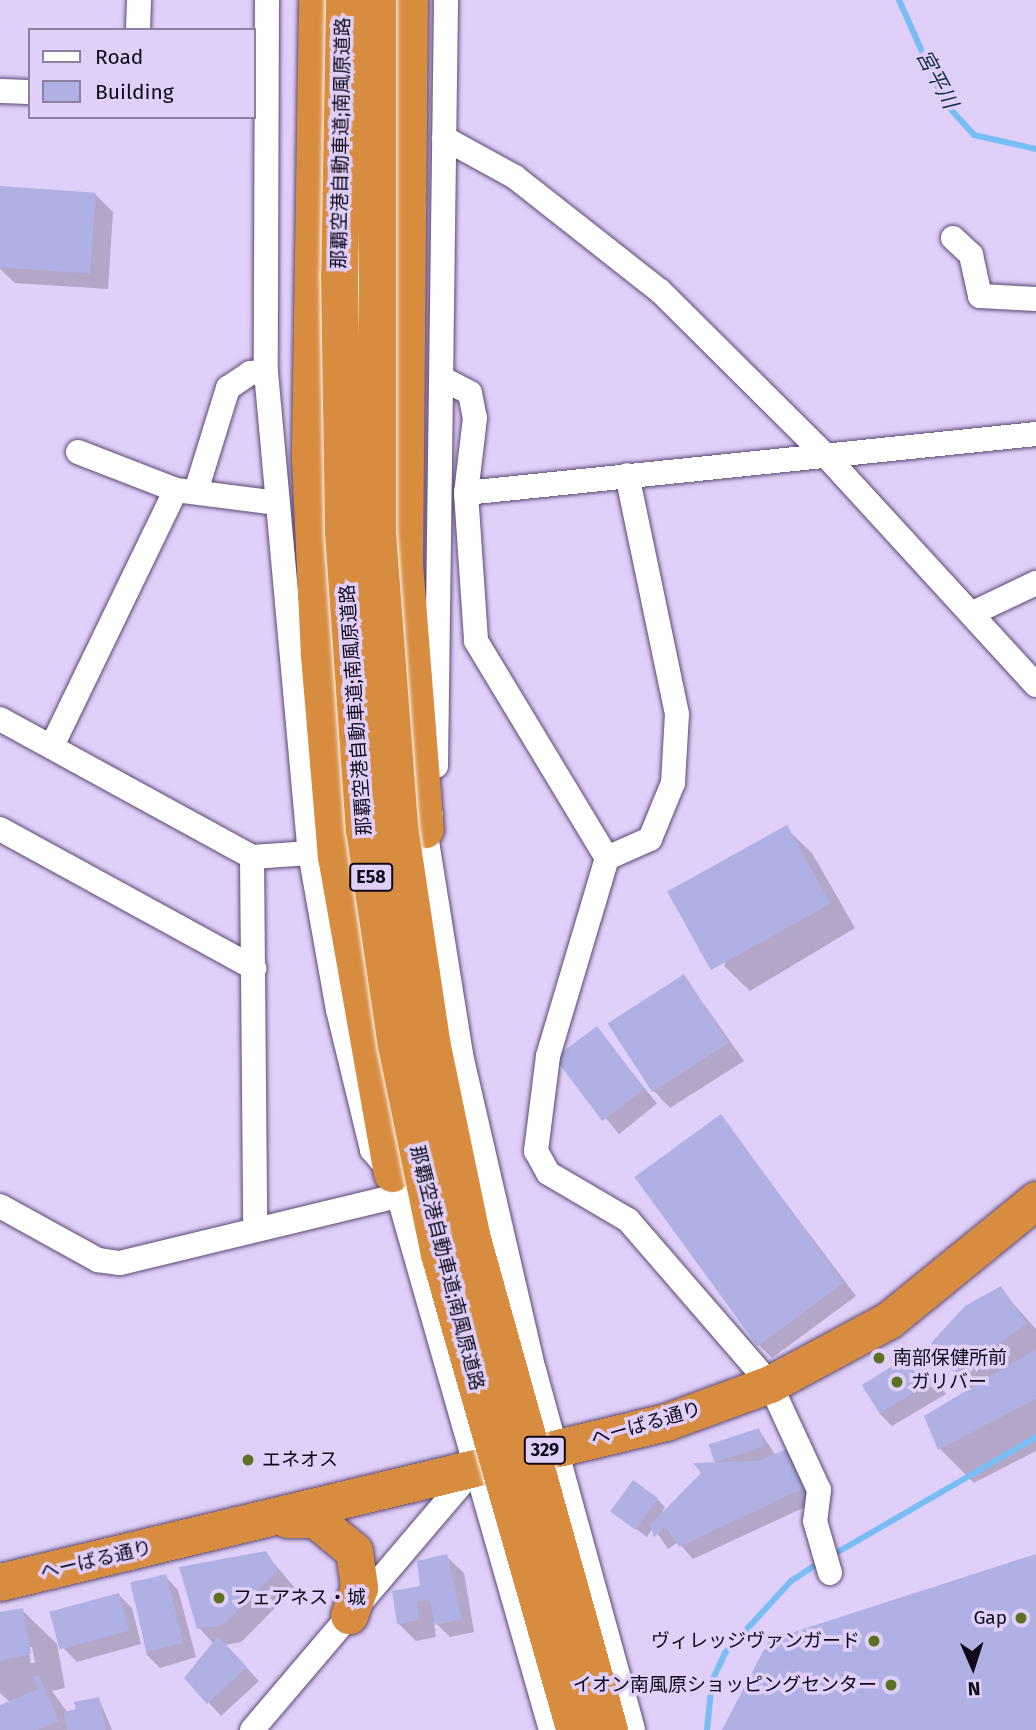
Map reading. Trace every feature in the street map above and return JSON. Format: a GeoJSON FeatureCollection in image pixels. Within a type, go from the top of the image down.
{"type":"FeatureCollection","features":[{"type":"Feature","properties":{"kind":"highway"},"geometry":{"type":"LineString","coordinates":[[317,0],[310,458],[318,655],[336,856],[395,1185]]}},
{"type":"Feature","properties":{"kind":"highway","name":"那覇空港自動車道;南風原道路"},"geometry":{"type":"LineString","coordinates":[[344,0],[339,274],[343,518],[364,829],[396,1045],[439,1254],[575,1730]]}},
{"type":"Feature","properties":{"kind":"highway","name":"那覇空港自動車道;南風原道路"},"geometry":{"type":"LineString","coordinates":[[377,0],[376,532],[406,876],[471,1235],[609,1730]]}},
{"type":"Feature","properties":{"kind":"highway"},"geometry":{"type":"LineString","coordinates":[[409,0],[404,564],[425,829]]}},
{"type":"Feature","properties":{"kind":"highway","name":"へーばる通り"},"geometry":{"type":"LineString","coordinates":[[0,1582],[666,1422],[770,1384],[889,1320],[1036,1200]]}},
{"type":"Feature","properties":{"kind":"highway"},"geometry":{"type":"LineString","coordinates":[[274,1518],[315,1519],[354,1551],[359,1588],[349,1615]]}},
{"type":"Feature","properties":{"kind":"street"},"geometry":{"type":"LineString","coordinates":[[138,28],[139,0]]}},
{"type":"Feature","properties":{"kind":"street"},"geometry":{"type":"LineString","coordinates":[[267,0],[260,107],[266,372],[310,853],[369,1138],[395,1185],[551,1730]]}},
{"type":"Feature","properties":{"kind":"street"},"geometry":{"type":"LineString","coordinates":[[446,7],[436,806],[425,829],[461,1055],[554,1448],[633,1730]]}},
{"type":"Feature","properties":{"kind":"street"},"geometry":{"type":"LineString","coordinates":[[0,91],[28,92]]}},
{"type":"Feature","properties":{"kind":"street"},"geometry":{"type":"LineString","coordinates":[[444,138],[515,177],[660,291],[828,458],[973,613],[1036,685]]}},
{"type":"Feature","properties":{"kind":"street"},"geometry":{"type":"LineString","coordinates":[[953,238],[971,255],[980,296],[1036,299]]}},
{"type":"Feature","properties":{"kind":"street"},"geometry":{"type":"LineString","coordinates":[[52,746],[187,489],[228,388],[250,373],[266,372]]}},
{"type":"Feature","properties":{"kind":"street"},"geometry":{"type":"LineString","coordinates":[[443,379],[470,393],[475,418],[466,493],[476,641],[607,858],[548,1056],[536,1151],[548,1173],[628,1220],[770,1384],[819,1490],[818,1532],[828,1569]]}},
{"type":"Feature","properties":{"kind":"street"},"geometry":{"type":"LineString","coordinates":[[466,493],[627,475],[828,458],[1036,434]]}},
{"type":"Feature","properties":{"kind":"street"},"geometry":{"type":"LineString","coordinates":[[78,452],[187,489],[277,503]]}},
{"type":"Feature","properties":{"kind":"street"},"geometry":{"type":"LineString","coordinates":[[607,858],[650,839],[673,783],[677,714],[627,475]]}},
{"type":"Feature","properties":{"kind":"street"},"geometry":{"type":"LineString","coordinates":[[973,613],[1036,583]]}},
{"type":"Feature","properties":{"kind":"street"},"geometry":{"type":"LineString","coordinates":[[0,719],[252,857],[310,853]]}},
{"type":"Feature","properties":{"kind":"street"},"geometry":{"type":"LineString","coordinates":[[0,829],[254,968]]}},
{"type":"Feature","properties":{"kind":"street"},"geometry":{"type":"LineString","coordinates":[[252,857],[255,1230]]}},
{"type":"Feature","properties":{"kind":"street"},"geometry":{"type":"LineString","coordinates":[[0,1206],[98,1260],[120,1263],[255,1230],[395,1185]]}},
{"type":"Feature","properties":{"kind":"street"},"geometry":{"type":"LineString","coordinates":[[252,1730],[476,1467]]}},
{"type":"Feature","properties":{"kind":"building"},"geometry":{"type":"Polygon","coordinates":[[[0,186],[96,193],[90,273],[0,267],[0,186]]]}},
{"type":"Feature","properties":{"kind":"building"},"geometry":{"type":"Polygon","coordinates":[[[787,825],[831,904],[711,970],[667,891],[787,825]]]}},
{"type":"Feature","properties":{"kind":"building"},"geometry":{"type":"Polygon","coordinates":[[[684,974],[729,1043],[652,1092],[608,1024],[684,974]]]}},
{"type":"Feature","properties":{"kind":"building"},"geometry":{"type":"Polygon","coordinates":[[[597,1026],[645,1089],[602,1121],[555,1058],[597,1026]]]}},
{"type":"Feature","properties":{"kind":"building"},"geometry":{"type":"Polygon","coordinates":[[[721,1114],[844,1283],[757,1346],[634,1177],[721,1114]]]}},
{"type":"Feature","properties":{"kind":"building"},"geometry":{"type":"Polygon","coordinates":[[[1001,1286],[1027,1324],[954,1374],[931,1343],[965,1306],[1001,1286]]]}},
{"type":"Feature","properties":{"kind":"building"},"geometry":{"type":"Polygon","coordinates":[[[1036,1349],[1036,1399],[938,1450],[924,1416],[1036,1349]]]}},
{"type":"Feature","properties":{"kind":"building","name":"ガリバー"},"geometry":{"type":"Polygon","coordinates":[[[916,1351],[934,1380],[880,1414],[862,1385],[916,1351]]]}},
{"type":"Feature","properties":{"kind":"building"},"geometry":{"type":"Polygon","coordinates":[[[759,1428],[765,1446],[714,1462],[709,1444],[759,1428]]]}},
{"type":"Feature","properties":{"kind":"building"},"geometry":{"type":"Polygon","coordinates":[[[787,1449],[804,1488],[679,1547],[666,1527],[654,1537],[650,1525],[701,1473],[693,1463],[758,1461],[787,1449]]]}},
{"type":"Feature","properties":{"kind":"building"},"geometry":{"type":"Polygon","coordinates":[[[633,1480],[658,1498],[635,1530],[610,1512],[633,1480]]]}},
{"type":"Feature","properties":{"kind":"building","name":"フェアネス・城"},"geometry":{"type":"Polygon","coordinates":[[[266,1551],[278,1570],[223,1625],[197,1629],[179,1567],[266,1551]]]}},
{"type":"Feature","properties":{"kind":"building"},"geometry":{"type":"Polygon","coordinates":[[[447,1554],[462,1619],[435,1625],[430,1600],[417,1601],[419,1620],[397,1624],[392,1591],[420,1586],[417,1561],[447,1554]]]}},
{"type":"Feature","properties":{"kind":"building","name":"イオン南風原ショッピングセンター"},"geometry":{"type":"Polygon","coordinates":[[[1036,1554],[1036,1730],[722,1730],[769,1640],[1036,1554]]]}},
{"type":"Feature","properties":{"kind":"building"},"geometry":{"type":"Polygon","coordinates":[[[166,1574],[183,1643],[147,1652],[130,1583],[166,1574]]]}},
{"type":"Feature","properties":{"kind":"building"},"geometry":{"type":"Polygon","coordinates":[[[119,1593],[129,1631],[60,1649],[49,1612],[119,1593]]]}},
{"type":"Feature","properties":{"kind":"building"},"geometry":{"type":"Polygon","coordinates":[[[23,1608],[31,1654],[0,1661],[0,1612],[23,1608]]]}},
{"type":"Feature","properties":{"kind":"building"},"geometry":{"type":"Polygon","coordinates":[[[218,1636],[247,1667],[207,1704],[184,1678],[218,1636]]]}},
{"type":"Feature","properties":{"kind":"building"},"geometry":{"type":"Polygon","coordinates":[[[39,1675],[59,1721],[37,1730],[0,1730],[0,1705],[38,1689],[33,1678],[39,1675]]]}},
{"type":"Feature","properties":{"kind":"building"},"geometry":{"type":"Polygon","coordinates":[[[99,1697],[106,1730],[67,1730],[64,1712],[76,1709],[74,1702],[99,1697]]]}},
{"type":"Feature","properties":{"kind":"waterway","name":"宮平川"},"geometry":{"type":"LineString","coordinates":[[899,0],[945,103],[974,135],[1036,149]]}},
{"type":"Feature","properties":{"kind":"waterway"},"geometry":{"type":"LineString","coordinates":[[831,1556],[1036,1437]]}},
{"type":"Feature","properties":{"kind":"waterway"},"geometry":{"type":"LineString","coordinates":[[707,1730],[712,1681],[725,1653],[791,1581],[822,1561]]}},
{"type":"Feature","properties":{"kind":"place","name":"南部保健所前"},"geometry":{"type":"Point","coordinates":[879,1358]}},
{"type":"Feature","properties":{"kind":"place","name":"ガリバー"},"geometry":{"type":"Point","coordinates":[897,1382]}},
{"type":"Feature","properties":{"kind":"place","name":"エネオス"},"geometry":{"type":"Point","coordinates":[248,1460]}},
{"type":"Feature","properties":{"kind":"place","name":"フェアネス・城"},"geometry":{"type":"Point","coordinates":[219,1598]}},
{"type":"Feature","properties":{"kind":"place","name":"Gap"},"geometry":{"type":"Point","coordinates":[1021,1618]}},
{"type":"Feature","properties":{"kind":"place","name":"ヴィレッジヴァンガード"},"geometry":{"type":"Point","coordinates":[874,1641]}},
{"type":"Feature","properties":{"kind":"place","name":"イオン南風原ショッピングセンター"},"geometry":{"type":"Point","coordinates":[891,1685]}}]}
